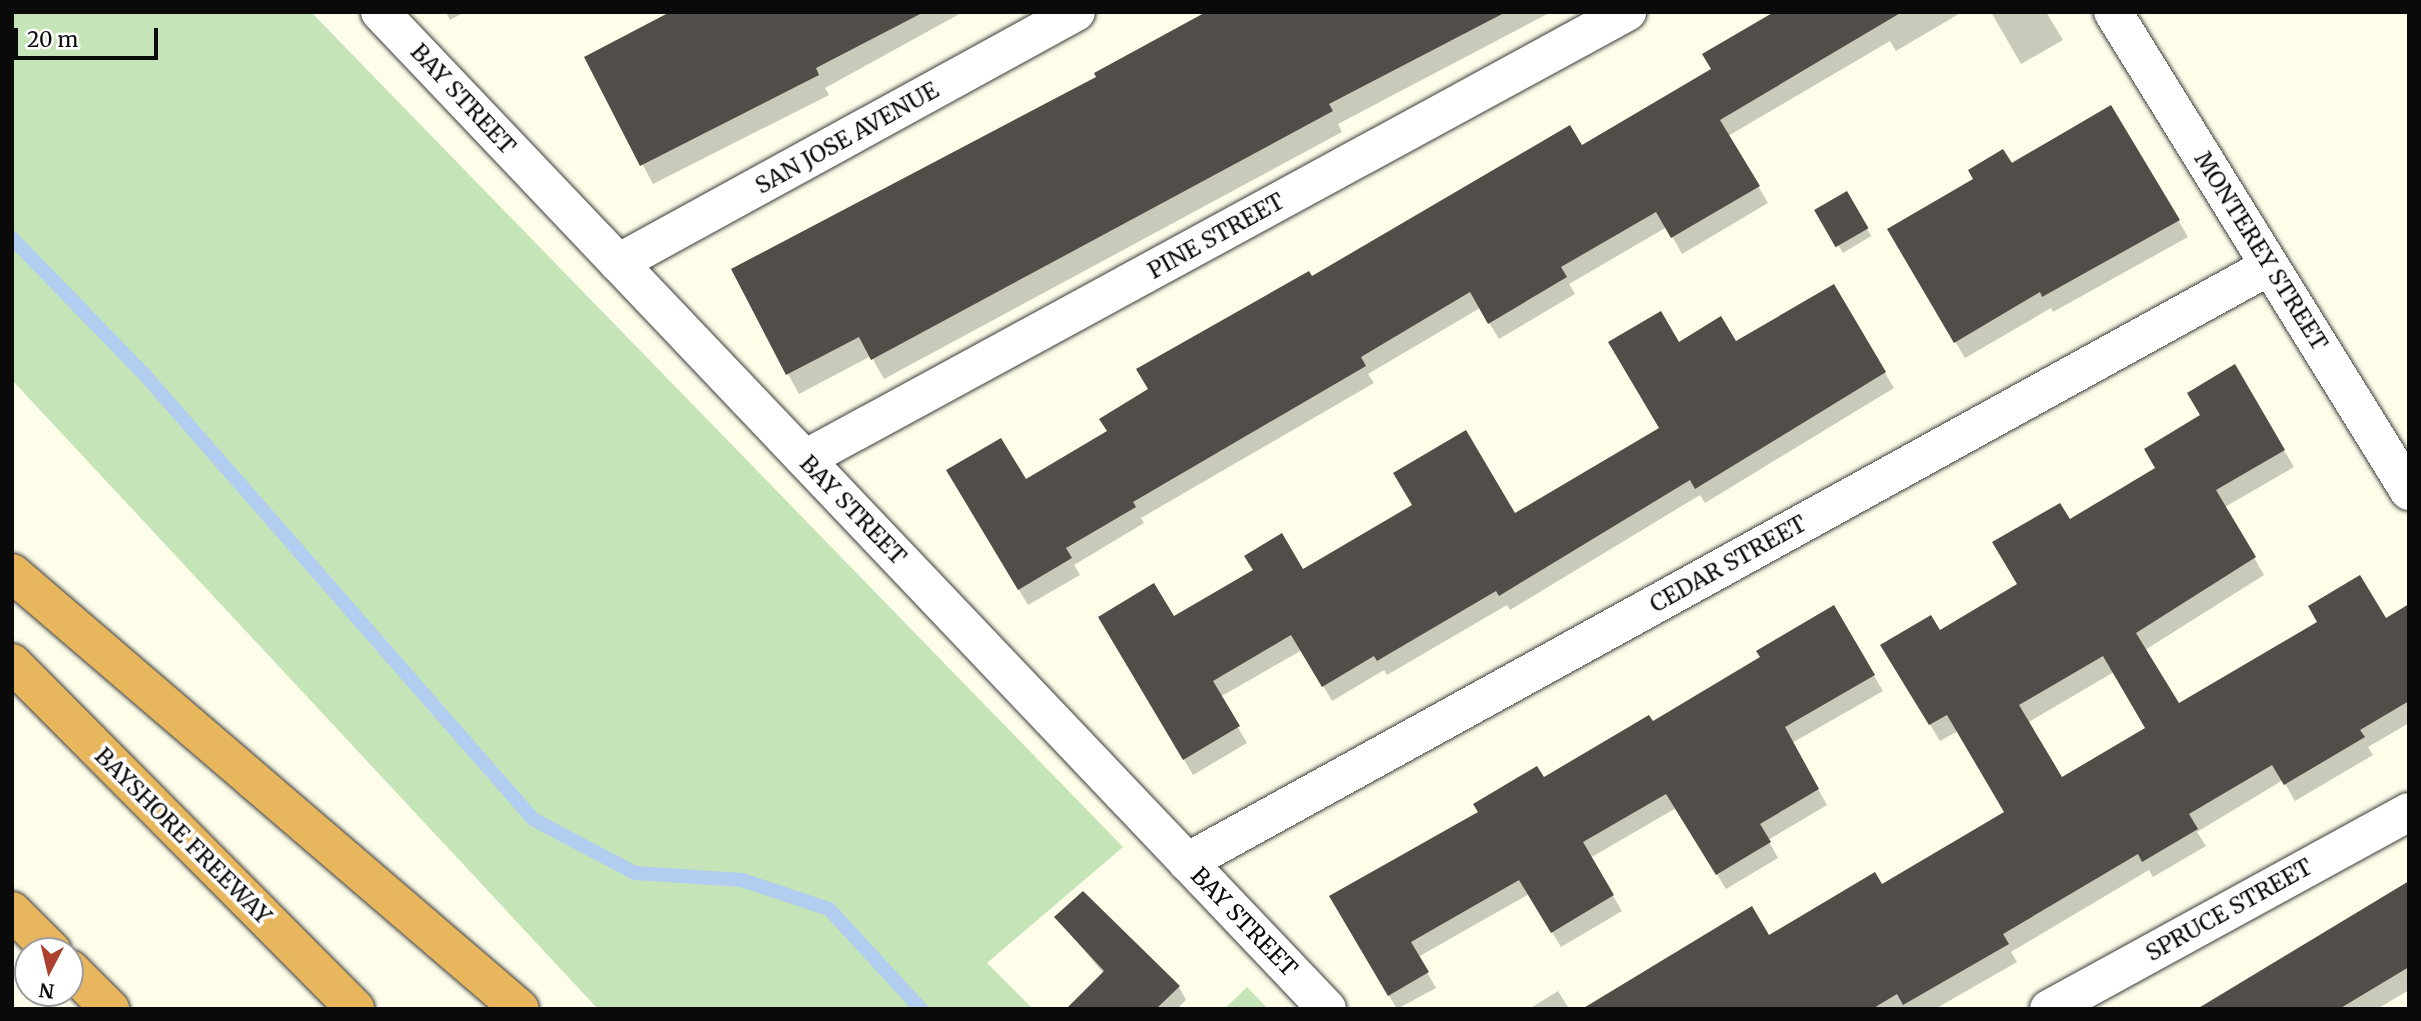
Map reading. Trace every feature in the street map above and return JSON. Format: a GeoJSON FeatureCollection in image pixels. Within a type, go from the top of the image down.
{"type":"FeatureCollection","features":[{"type":"Feature","properties":{"kind":"highway"},"geometry":{"type":"LineString","coordinates":[[12,573],[520,1009]]}},
{"type":"Feature","properties":{"kind":"highway","name":"BAYSHORE FREEWAY"},"geometry":{"type":"LineString","coordinates":[[12,663],[355,1009]]}},
{"type":"Feature","properties":{"kind":"highway"},"geometry":{"type":"LineString","coordinates":[[12,911],[38,937]]}},
{"type":"Feature","properties":{"kind":"highway"},"geometry":{"type":"LineString","coordinates":[[84,983],[110,1009]]}},
{"type":"Feature","properties":{"kind":"street","name":"BAY STREET"},"geometry":{"type":"LineString","coordinates":[[380,12],[1326,1009]]}},
{"type":"Feature","properties":{"kind":"street","name":"SAN JOSE AVENUE"},"geometry":{"type":"LineString","coordinates":[[618,263],[1076,12]]}},
{"type":"Feature","properties":{"kind":"street","name":"PINE STREET"},"geometry":{"type":"LineString","coordinates":[[805,460],[1627,12]]}},
{"type":"Feature","properties":{"kind":"street","name":"MONTEREY STREET"},"geometry":{"type":"LineString","coordinates":[[2113,12],[2409,491]]}},
{"type":"Feature","properties":{"kind":"street","name":"CEDAR STREET"},"geometry":{"type":"LineString","coordinates":[[1187,862],[2270,265]]}},
{"type":"Feature","properties":{"kind":"street","name":"SPRUCE STREET"},"geometry":{"type":"LineString","coordinates":[[2049,1009],[2409,812]]}},
{"type":"Feature","properties":{"kind":"green space"},"geometry":{"type":"Polygon","coordinates":[[[12,12],[311,12],[1123,847],[987,963],[1033,1009],[598,1009],[12,380],[12,12]]]}},
{"type":"Feature","properties":{"kind":"green space"},"geometry":{"type":"Polygon","coordinates":[[[1247,987],[1268,1009],[1224,1009],[1239,995],[1247,987]]]}},
{"type":"Feature","properties":{"kind":"building"},"geometry":{"type":"Polygon","coordinates":[[[670,12],[924,12],[816,68],[819,75],[640,166],[584,57],[670,12]]]}},
{"type":"Feature","properties":{"kind":"building"},"geometry":{"type":"Polygon","coordinates":[[[1206,12],[1506,12],[1329,104],[1333,111],[871,360],[859,337],[786,375],[731,269],[1096,77],[1094,73],[1206,12]]]}},
{"type":"Feature","properties":{"kind":"building"},"geometry":{"type":"Polygon","coordinates":[[[1774,12],[1902,12],[1720,120],[1760,186],[1671,238],[1656,212],[1561,267],[1567,277],[1488,324],[1470,292],[1361,357],[1366,366],[1133,502],[1136,507],[1066,548],[1072,558],[1018,590],[946,470],[1001,438],[1026,479],[1107,431],[1099,419],[1148,389],[1136,369],[1309,271],[1312,276],[1570,125],[1582,145],[1711,69],[1702,54],[1774,12]]]}},
{"type":"Feature","properties":{"kind":"building"},"geometry":{"type":"Polygon","coordinates":[[[2111,105],[2180,220],[2042,297],[2040,292],[1954,343],[1887,229],[1973,179],[1968,170],[2003,149],[2012,163],[2111,105]]]}},
{"type":"Feature","properties":{"kind":"building"},"geometry":{"type":"Polygon","coordinates":[[[1847,191],[1868,228],[1836,247],[1814,210],[1847,191]]]}},
{"type":"Feature","properties":{"kind":"building"},"geometry":{"type":"Polygon","coordinates":[[[1834,284],[1886,372],[1695,489],[1690,480],[1499,596],[1496,591],[1377,661],[1374,656],[1322,687],[1291,635],[1213,681],[1240,726],[1183,760],[1098,617],[1154,583],[1174,616],[1253,570],[1244,556],[1282,533],[1303,569],[1412,505],[1393,473],[1466,430],[1515,513],[1659,428],[1608,342],[1661,311],[1679,342],[1721,316],[1736,341],[1834,284]]]}},
{"type":"Feature","properties":{"kind":"building"},"geometry":{"type":"Polygon","coordinates":[[[2235,364],[2285,450],[2216,490],[2256,557],[2136,633],[2179,703],[2317,622],[2308,606],[2360,575],[2386,618],[2409,604],[2409,701],[2360,730],[2365,737],[2284,785],[2272,765],[2189,814],[2198,829],[2142,862],[2138,854],[2003,934],[2009,944],[1903,1005],[1897,994],[1872,1009],[1582,1009],[1752,906],[1769,935],[1875,872],[1882,884],[2004,812],[1947,715],[1929,725],[1880,645],[1931,615],[1940,630],[2017,584],[1992,542],[2060,503],[2070,519],[2155,468],[2144,449],[2200,415],[2187,393],[2235,364]],[[2103,656],[2019,705],[2062,777],[2145,728],[2103,656]]]}},
{"type":"Feature","properties":{"kind":"building"},"geometry":{"type":"Polygon","coordinates":[[[1834,605],[1875,675],[1785,727],[1819,789],[1760,824],[1771,842],[1716,875],[1666,794],[1583,842],[1614,895],[1551,933],[1519,880],[1411,942],[1429,972],[1388,996],[1329,896],[1478,812],[1473,804],[1537,766],[1544,777],[1649,715],[1653,721],[1760,657],[1756,651],[1834,605]]]}},
{"type":"Feature","properties":{"kind":"building"},"geometry":{"type":"Polygon","coordinates":[[[2409,881],[2409,967],[2339,1009],[2197,1009],[2409,881]]]}},
{"type":"Feature","properties":{"kind":"building"},"geometry":{"type":"Polygon","coordinates":[[[1083,891],[1180,986],[1156,1009],[1066,1009],[1104,971],[1054,917],[1083,891]]]}},
{"type":"Feature","properties":{"kind":"waterway"},"geometry":{"type":"LineString","coordinates":[[12,238],[144,374],[533,819],[635,873],[742,880],[829,909],[921,1009]]}}]}
